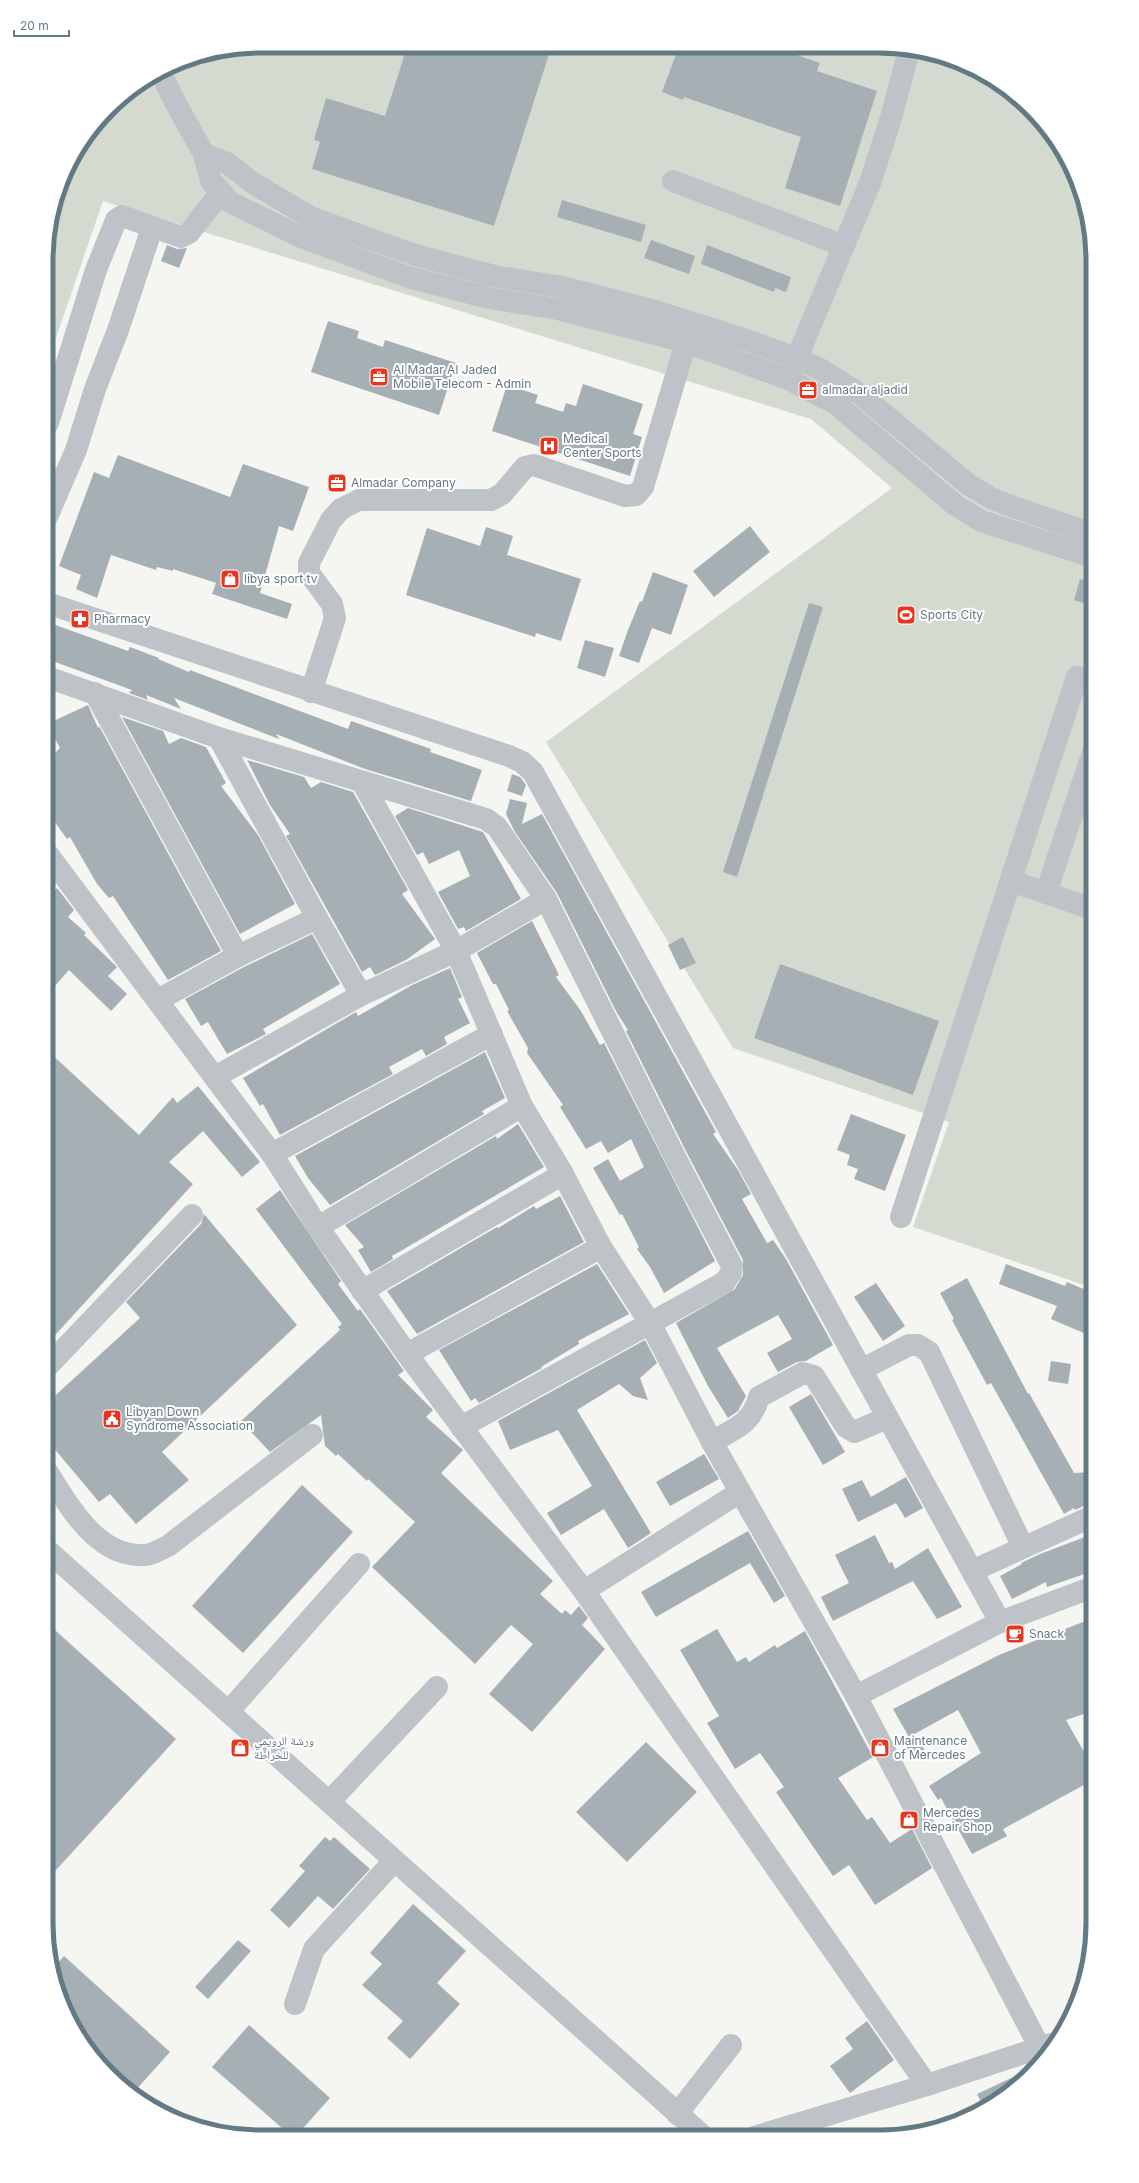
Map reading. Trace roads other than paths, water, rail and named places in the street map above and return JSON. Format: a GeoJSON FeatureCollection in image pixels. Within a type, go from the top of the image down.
{"type":"FeatureCollection","features":[{"type":"Feature","properties":{"kind":"street"},"geometry":{"type":"LineString","coordinates":[[788,379],[844,246],[881,150],[908,55]]}},
{"type":"Feature","properties":{"kind":"street"},"geometry":{"type":"LineString","coordinates":[[163,77],[204,154],[211,180],[230,202],[301,238],[408,277],[489,298],[558,309],[686,342],[788,379],[836,404],[955,505],[981,521],[1086,556]]}},
{"type":"Feature","properties":{"kind":"street"},"geometry":{"type":"LineString","coordinates":[[204,154],[227,163],[253,183],[310,218],[415,255],[494,276],[562,287],[655,311],[798,358],[822,370],[861,395],[969,485],[993,499],[1019,510],[1086,532]]}},
{"type":"Feature","properties":{"kind":"street"},"geometry":{"type":"LineString","coordinates":[[673,181],[844,246]]}},
{"type":"Feature","properties":{"kind":"street"},"geometry":{"type":"LineString","coordinates":[[53,407],[96,270],[116,220],[122,216],[152,228],[181,237],[189,233],[221,192]]}},
{"type":"Feature","properties":{"kind":"street"},"geometry":{"type":"LineString","coordinates":[[53,506],[76,450],[95,389],[118,330],[152,228]]}},
{"type":"Feature","properties":{"kind":"street"},"geometry":{"type":"LineString","coordinates":[[311,692],[335,618],[332,604],[309,573],[309,563],[331,520],[341,509],[360,500],[491,500],[502,494],[525,467],[534,465],[625,496],[636,495],[643,487],[686,342]]}},
{"type":"Feature","properties":{"kind":"street"},"geometry":{"type":"LineString","coordinates":[[53,605],[311,692],[509,756],[522,762],[533,772],[860,1370],[1000,1622]]}},
{"type":"Feature","properties":{"kind":"street"},"geometry":{"type":"LineString","coordinates":[[901,1217],[1077,677]]}},
{"type":"Feature","properties":{"kind":"street"},"geometry":{"type":"LineString","coordinates":[[53,679],[219,738],[492,822],[546,899],[677,1161],[732,1266],[731,1273],[725,1282],[460,1427]]}},
{"type":"Feature","properties":{"kind":"street"},"geometry":{"type":"LineString","coordinates":[[95,693],[238,956]]}},
{"type":"Feature","properties":{"kind":"street"},"geometry":{"type":"LineString","coordinates":[[219,738],[316,918],[361,995]]}},
{"type":"Feature","properties":{"kind":"street"},"geometry":{"type":"LineString","coordinates":[[1046,893],[1086,773]]}},
{"type":"Feature","properties":{"kind":"street"},"geometry":{"type":"LineString","coordinates":[[362,782],[456,952],[522,1106],[563,1174],[601,1247],[650,1323],[712,1442],[856,1696],[1045,2046]]}},
{"type":"Feature","properties":{"kind":"street"},"geometry":{"type":"LineString","coordinates":[[53,864],[158,1000],[272,1154],[318,1227],[362,1291],[460,1427],[584,1591],[927,2085]]}},
{"type":"Feature","properties":{"kind":"street"},"geometry":{"type":"LineString","coordinates":[[1011,881],[1086,907]]}},
{"type":"Feature","properties":{"kind":"street"},"geometry":{"type":"LineString","coordinates":[[215,1078],[361,995],[456,952],[546,899]]}},
{"type":"Feature","properties":{"kind":"street"},"geometry":{"type":"LineString","coordinates":[[158,1000],[238,956],[316,918]]}},
{"type":"Feature","properties":{"kind":"street"},"geometry":{"type":"LineString","coordinates":[[272,1154],[492,1034]]}},
{"type":"Feature","properties":{"kind":"street"},"geometry":{"type":"LineString","coordinates":[[318,1227],[522,1106]]}},
{"type":"Feature","properties":{"kind":"street"},"geometry":{"type":"LineString","coordinates":[[362,1291],[563,1174]]}},
{"type":"Feature","properties":{"kind":"street"},"geometry":{"type":"LineString","coordinates":[[53,1361],[192,1215]]}},
{"type":"Feature","properties":{"kind":"street"},"geometry":{"type":"LineString","coordinates":[[407,1354],[601,1247]]}},
{"type":"Feature","properties":{"kind":"street"},"geometry":{"type":"LineString","coordinates":[[860,1370],[909,1345],[918,1346],[929,1352],[1024,1548]]}},
{"type":"Feature","properties":{"kind":"street"},"geometry":{"type":"LineString","coordinates":[[712,1442],[749,1420],[759,1398],[803,1373],[814,1376],[846,1427],[854,1432],[887,1418]]}},
{"type":"Feature","properties":{"kind":"street"},"geometry":{"type":"LineString","coordinates":[[53,1481],[85,1527],[118,1551],[147,1555],[168,1546],[312,1435]]}},
{"type":"Feature","properties":{"kind":"street"},"geometry":{"type":"LineString","coordinates":[[584,1591],[740,1492]]}},
{"type":"Feature","properties":{"kind":"street"},"geometry":{"type":"LineString","coordinates":[[972,1571],[1086,1519]]}},
{"type":"Feature","properties":{"kind":"street"},"geometry":{"type":"LineString","coordinates":[[53,1555],[696,2130]]}},
{"type":"Feature","properties":{"kind":"street"},"geometry":{"type":"LineString","coordinates":[[228,1712],[359,1564]]}},
{"type":"Feature","properties":{"kind":"street"},"geometry":{"type":"LineString","coordinates":[[856,1696],[1000,1622],[1086,1590]]}},
{"type":"Feature","properties":{"kind":"street"},"geometry":{"type":"LineString","coordinates":[[329,1802],[437,1687]]}},
{"type":"Feature","properties":{"kind":"street"},"geometry":{"type":"LineString","coordinates":[[295,2004],[314,1950],[394,1861]]}},
{"type":"Feature","properties":{"kind":"street"},"geometry":{"type":"LineString","coordinates":[[677,2114],[731,2045]]}},
{"type":"Feature","properties":{"kind":"street"},"geometry":{"type":"LineString","coordinates":[[777,2130],[1042,2051]]}},
{"type":"Feature","properties":{"kind":"place","name":"Al Madar Al Jaded Mobile Telecom - Admin"},"geometry":{"type":"Point","coordinates":[379,377]}},
{"type":"Feature","properties":{"kind":"place","name":"almadar aljadid"},"geometry":{"type":"Point","coordinates":[808,390]}},
{"type":"Feature","properties":{"kind":"place","name":"Medical Center Sports"},"geometry":{"type":"Point","coordinates":[549,446]}},
{"type":"Feature","properties":{"kind":"place","name":"Almadar Company"},"geometry":{"type":"Point","coordinates":[337,483]}},
{"type":"Feature","properties":{"kind":"place","name":"libya sport tv"},"geometry":{"type":"Point","coordinates":[230,579]}},
{"type":"Feature","properties":{"kind":"place","name":"Sports City"},"geometry":{"type":"Point","coordinates":[906,615]}},
{"type":"Feature","properties":{"kind":"place","name":"Pharmacy"},"geometry":{"type":"Point","coordinates":[80,619]}},
{"type":"Feature","properties":{"kind":"place","name":"Libyan Down Syndrome Association"},"geometry":{"type":"Point","coordinates":[112,1419]}},
{"type":"Feature","properties":{"kind":"place","name":"Snack"},"geometry":{"type":"Point","coordinates":[1015,1634]}},
{"type":"Feature","properties":{"kind":"place","name":"ورشة الرويمي للخراطة"},"geometry":{"type":"Point","coordinates":[240,1748]}},
{"type":"Feature","properties":{"kind":"place","name":"Maintenance of Mercedes"},"geometry":{"type":"Point","coordinates":[880,1748]}},
{"type":"Feature","properties":{"kind":"place","name":"Mercedes Repair Shop"},"geometry":{"type":"Point","coordinates":[909,1820]}}]}
